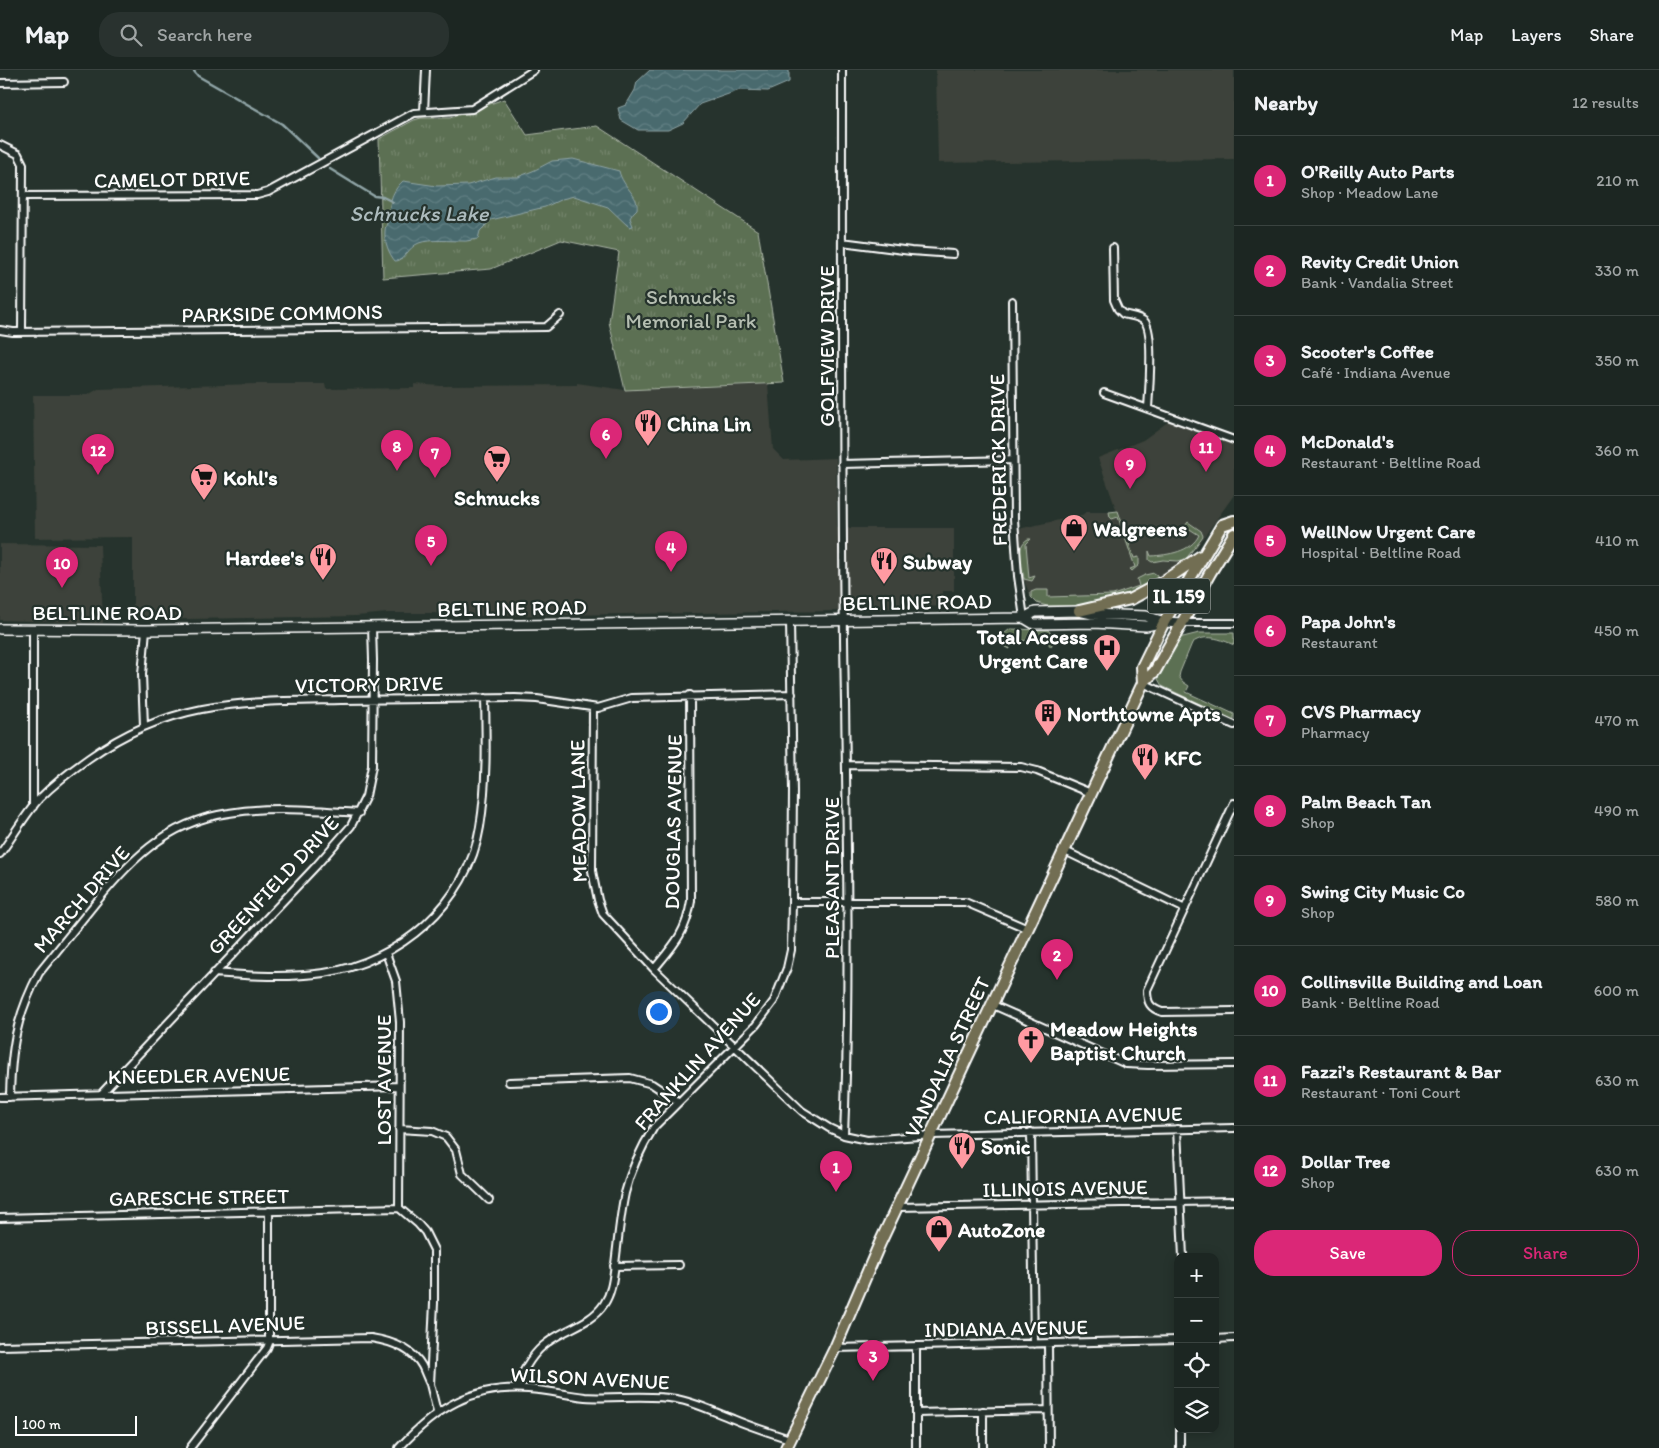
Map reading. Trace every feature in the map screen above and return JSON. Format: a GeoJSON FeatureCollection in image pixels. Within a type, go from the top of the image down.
{"type":"FeatureCollection","features":[{"type":"Feature","properties":{"kind":"main road","name":"VANDALIA STREET"},"geometry":{"type":"LineString","coordinates":[[1143,683],[1142,667],[1164,622],[1222,525],[1234,521]]}},
{"type":"Feature","properties":{"kind":"main road","name":"VANDALIA STREET"},"geometry":{"type":"LineString","coordinates":[[788,1444],[835,1348],[880,1243],[1143,683],[1155,671],[1234,534]]}},
{"type":"Feature","properties":{"kind":"main road"},"geometry":{"type":"LineString","coordinates":[[1079,611],[1131,599],[1165,581],[1206,553]]}},
{"type":"Feature","properties":{"kind":"main road","name":"BELTLINE ROAD"},"geometry":{"type":"LineString","coordinates":[[0,629],[146,630],[790,622],[1024,618],[1035,612],[1079,611],[1092,614],[1146,616],[1164,622],[1182,623]]}},
{"type":"Feature","properties":{"kind":"main road","name":"BELTLINE ROAD"},"geometry":{"type":"LineString","coordinates":[[1024,618],[1034,624],[1094,623],[1146,626],[1164,622]]}},
{"type":"Feature","properties":{"kind":"street"},"geometry":{"type":"LineString","coordinates":[[424,112],[426,70]]}},
{"type":"Feature","properties":{"kind":"street","name":"CAMELOT DRIVE"},"geometry":{"type":"LineString","coordinates":[[23,196],[257,195],[268,192],[414,113],[472,109],[534,70]]}},
{"type":"Feature","properties":{"kind":"street","name":"GOLFVIEW DRIVE"},"geometry":{"type":"LineString","coordinates":[[842,70],[844,621]]}},
{"type":"Feature","properties":{"kind":"street"},"geometry":{"type":"LineString","coordinates":[[0,83],[64,82]]}},
{"type":"Feature","properties":{"kind":"street"},"geometry":{"type":"LineString","coordinates":[[0,145],[15,151],[23,164],[22,332]]}},
{"type":"Feature","properties":{"kind":"street"},"geometry":{"type":"LineString","coordinates":[[842,242],[911,251],[953,254]]}},
{"type":"Feature","properties":{"kind":"street"},"geometry":{"type":"LineString","coordinates":[[1113,248],[1115,303],[1123,314],[1141,319],[1148,327],[1150,376],[1148,408]]}},
{"type":"Feature","properties":{"kind":"street","name":"FREDERICK DRIVE"},"geometry":{"type":"LineString","coordinates":[[1012,301],[1013,460],[1018,568],[1024,618]]}},
{"type":"Feature","properties":{"kind":"street","name":"PARKSIDE COMMONS"},"geometry":{"type":"LineString","coordinates":[[0,330],[22,332],[546,327],[560,315]]}},
{"type":"Feature","properties":{"kind":"street"},"geometry":{"type":"LineString","coordinates":[[1104,393],[1234,440]]}},
{"type":"Feature","properties":{"kind":"street"},"geometry":{"type":"LineString","coordinates":[[842,464],[1013,460]]}},
{"type":"Feature","properties":{"kind":"street","name":"PLEASANT DRIVE"},"geometry":{"type":"LineString","coordinates":[[844,621],[848,902],[844,1135]]}},
{"type":"Feature","properties":{"kind":"street","name":"FRANKLIN AVENUE"},"geometry":{"type":"LineString","coordinates":[[516,1388],[528,1364],[548,1342],[599,1312],[610,1293],[625,1195],[635,1162],[654,1127],[766,1014],[782,985],[791,950],[792,694],[790,622]]}},
{"type":"Feature","properties":{"kind":"street"},"geometry":{"type":"LineString","coordinates":[[1182,623],[1234,623]]}},
{"type":"Feature","properties":{"kind":"street","name":"GREENFIELD DRIVE"},"geometry":{"type":"LineString","coordinates":[[102,1093],[341,839],[358,813],[370,779],[373,700],[372,627]]}},
{"type":"Feature","properties":{"kind":"street"},"geometry":{"type":"LineString","coordinates":[[33,630],[33,807]]}},
{"type":"Feature","properties":{"kind":"street"},"geometry":{"type":"LineString","coordinates":[[144,726],[142,674],[146,630]]}},
{"type":"Feature","properties":{"kind":"street"},"geometry":{"type":"LineString","coordinates":[[1143,683],[1234,725]]}},
{"type":"Feature","properties":{"kind":"street","name":"VICTORY DRIVE"},"geometry":{"type":"LineString","coordinates":[[0,854],[33,807],[55,784],[76,767],[144,726],[179,714],[231,704],[485,698],[537,699],[598,708],[632,698],[690,695],[792,694]]}},
{"type":"Feature","properties":{"kind":"street","name":"DOUGLAS AVENUE"},"geometry":{"type":"LineString","coordinates":[[654,968],[679,939],[686,925],[691,901],[690,695]]}},
{"type":"Feature","properties":{"kind":"street"},"geometry":{"type":"LineString","coordinates":[[214,973],[272,976],[326,973],[348,968],[386,953],[409,938],[435,916],[458,885],[474,851],[480,828],[483,793],[485,698]]}},
{"type":"Feature","properties":{"kind":"street","name":"MEADOW LANE"},"geometry":{"type":"LineString","coordinates":[[592,708],[592,871],[593,884],[603,914],[654,968],[802,1111],[828,1128],[844,1135],[867,1140],[932,1135]]}},
{"type":"Feature","properties":{"kind":"street"},"geometry":{"type":"LineString","coordinates":[[846,765],[1021,767],[1037,771],[1092,793]]}},
{"type":"Feature","properties":{"kind":"street"},"geometry":{"type":"LineString","coordinates":[[1234,803],[1147,990],[1147,1000],[1152,1008],[1162,1012],[1234,1011]]}},
{"type":"Feature","properties":{"kind":"street","name":"MARCH DRIVE"},"geometry":{"type":"LineString","coordinates":[[10,1097],[13,1046],[21,1011],[39,973],[117,876],[136,857],[172,832],[192,823],[228,813],[285,810],[358,813]]}},
{"type":"Feature","properties":{"kind":"street"},"geometry":{"type":"LineString","coordinates":[[1065,851],[1185,909]]}},
{"type":"Feature","properties":{"kind":"street"},"geometry":{"type":"LineString","coordinates":[[792,902],[965,902],[1028,929]]}},
{"type":"Feature","properties":{"kind":"street","name":"LOST AVENUE"},"geometry":{"type":"LineString","coordinates":[[386,953],[396,981],[399,1002],[399,1208]]}},
{"type":"Feature","properties":{"kind":"street"},"geometry":{"type":"LineString","coordinates":[[993,1005],[1126,1064],[1234,1064]]}},
{"type":"Feature","properties":{"kind":"street"},"geometry":{"type":"LineString","coordinates":[[509,1082],[630,1078],[652,1084],[679,1102]]}},
{"type":"Feature","properties":{"kind":"street","name":"KNEEDLER AVENUE"},"geometry":{"type":"LineString","coordinates":[[0,1097],[399,1086]]}},
{"type":"Feature","properties":{"kind":"street","name":"CALIFORNIA AVENUE"},"geometry":{"type":"LineString","coordinates":[[932,1135],[1234,1128]]}},
{"type":"Feature","properties":{"kind":"street"},"geometry":{"type":"LineString","coordinates":[[399,1129],[432,1130],[446,1137],[456,1150],[462,1174],[489,1200]]}},
{"type":"Feature","properties":{"kind":"street"},"geometry":{"type":"LineString","coordinates":[[1177,1129],[1183,1253]]}},
{"type":"Feature","properties":{"kind":"street"},"geometry":{"type":"LineString","coordinates":[[1031,1132],[1034,1344]]}},
{"type":"Feature","properties":{"kind":"street","name":"ILLINOIS AVENUE"},"geometry":{"type":"LineString","coordinates":[[897,1207],[1234,1201]]}},
{"type":"Feature","properties":{"kind":"street"},"geometry":{"type":"LineString","coordinates":[[399,1208],[425,1232],[434,1250],[434,1303],[430,1384],[438,1412]]}},
{"type":"Feature","properties":{"kind":"street","name":"GARESCHE STREET"},"geometry":{"type":"LineString","coordinates":[[0,1218],[399,1208]]}},
{"type":"Feature","properties":{"kind":"street"},"geometry":{"type":"LineString","coordinates":[[190,1448],[267,1348],[269,1340],[269,1211]]}},
{"type":"Feature","properties":{"kind":"street"},"geometry":{"type":"LineString","coordinates":[[614,1266],[679,1265]]}},
{"type":"Feature","properties":{"kind":"street","name":"BISSELL AVENUE"},"geometry":{"type":"LineString","coordinates":[[0,1346],[371,1338],[392,1343],[412,1354],[421,1364],[430,1384]]}},
{"type":"Feature","properties":{"kind":"street"},"geometry":{"type":"LineString","coordinates":[[1219,1339],[1234,1338]]}},
{"type":"Feature","properties":{"kind":"street","name":"INDIANA AVENUE"},"geometry":{"type":"LineString","coordinates":[[835,1348],[1174,1340]]}},
{"type":"Feature","properties":{"kind":"street"},"geometry":{"type":"LineString","coordinates":[[1048,1344],[1049,1448]]}},
{"type":"Feature","properties":{"kind":"street"},"geometry":{"type":"LineString","coordinates":[[916,1346],[916,1448]]}},
{"type":"Feature","properties":{"kind":"street","name":"WILSON AVENUE"},"geometry":{"type":"LineString","coordinates":[[399,1448],[418,1428],[453,1403],[475,1395],[516,1388],[587,1397],[653,1396],[674,1398],[687,1401],[743,1423],[788,1444]]}},
{"type":"Feature","properties":{"kind":"street"},"geometry":{"type":"LineString","coordinates":[[916,1413],[1048,1410]]}},
{"type":"Feature","properties":{"kind":"street"},"geometry":{"type":"LineString","coordinates":[[983,1411],[983,1448]]}},
{"type":"Feature","properties":{"kind":"street"},"geometry":{"type":"LineString","coordinates":[[1180,1433],[1180,1448]]}},
{"type":"Feature","properties":{"kind":"shaded area"},"geometry":{"type":"Polygon","coordinates":[[[936,70],[1234,70],[1234,159],[938,163],[936,70]]]}},
{"type":"Feature","properties":{"kind":"shaded area"},"geometry":{"type":"Polygon","coordinates":[[[577,383],[625,390],[768,384],[773,449],[784,460],[836,458],[837,528],[954,528],[954,591],[943,591],[943,606],[839,611],[476,616],[432,613],[387,613],[357,616],[133,620],[133,537],[35,538],[33,395],[88,395],[98,389],[254,384],[325,384],[326,389],[414,388],[414,384],[441,386],[577,385],[577,383]]]}},
{"type":"Feature","properties":{"kind":"shaded area"},"geometry":{"type":"Polygon","coordinates":[[[1169,421],[1234,445],[1234,495],[1196,548],[1157,583],[1086,606],[1046,607],[1037,603],[1031,598],[1024,580],[1018,529],[1082,515],[1086,512],[1117,512],[1098,458],[1143,440],[1169,421]]]}},
{"type":"Feature","properties":{"kind":"shaded area"},"geometry":{"type":"Polygon","coordinates":[[[0,544],[100,545],[103,623],[0,620],[0,544]]]}},
{"type":"Feature","properties":{"kind":"green space","name":"Schnuck's Memorial Park"},"geometry":{"type":"Polygon","coordinates":[[[504,99],[527,135],[597,126],[758,231],[784,383],[625,390],[609,322],[619,252],[561,240],[491,269],[383,278],[379,139],[414,120],[421,118],[450,118],[504,99]]]}},
{"type":"Feature","properties":{"kind":"green space"},"geometry":{"type":"Polygon","coordinates":[[[1118,511],[1134,558],[1139,557],[1139,565],[1132,571],[1130,569],[1135,567],[1118,517],[1112,519],[1110,517],[1109,512],[1118,511]]]}},
{"type":"Feature","properties":{"kind":"green space"},"geometry":{"type":"Polygon","coordinates":[[[1188,522],[1201,531],[1203,536],[1186,559],[1152,562],[1149,560],[1149,551],[1151,556],[1165,555],[1178,552],[1191,545],[1199,535],[1185,526],[1188,522]]]}},
{"type":"Feature","properties":{"kind":"green space"},"geometry":{"type":"Polygon","coordinates":[[[1028,539],[1031,539],[1026,544],[1029,578],[1035,576],[1032,581],[1024,579],[1020,557],[1022,546],[1028,539]]]}},
{"type":"Feature","properties":{"kind":"green space"},"geometry":{"type":"Polygon","coordinates":[[[1154,573],[1157,575],[1158,580],[1129,596],[1086,606],[1047,606],[1037,603],[1031,597],[1031,592],[1036,590],[1048,590],[1048,597],[1113,595],[1139,586],[1137,579],[1154,573]]]}},
{"type":"Feature","properties":{"kind":"green space"},"geometry":{"type":"Polygon","coordinates":[[[1010,629],[1048,630],[1052,636],[1052,645],[1051,647],[1046,640],[1011,641],[1008,643],[1010,649],[1006,647],[1004,634],[1010,629]]]}},
{"type":"Feature","properties":{"kind":"green space"},"geometry":{"type":"Polygon","coordinates":[[[1199,633],[1234,633],[1234,645],[1213,638],[1197,640],[1192,643],[1179,677],[1189,686],[1186,692],[1234,714],[1234,720],[1162,686],[1158,679],[1179,638],[1199,633]]]}},
{"type":"Feature","properties":{"kind":"water"},"geometry":{"type":"Polygon","coordinates":[[[650,70],[789,70],[789,82],[768,91],[740,90],[700,104],[683,123],[668,130],[638,130],[621,120],[618,108],[626,105],[635,90],[637,82],[650,70]]]}},
{"type":"Feature","properties":{"kind":"water","name":"Schnucks Lake"},"geometry":{"type":"Polygon","coordinates":[[[573,159],[619,171],[636,200],[637,209],[630,218],[633,226],[629,227],[608,207],[574,196],[545,207],[491,220],[480,231],[478,239],[466,241],[440,240],[419,243],[398,261],[395,261],[391,255],[386,243],[385,230],[393,194],[403,181],[437,186],[468,185],[496,177],[518,177],[552,161],[573,159]]]}},
{"type":"Feature","properties":{"kind":"waterway"},"geometry":{"type":"LineString","coordinates":[[193,70],[198,76],[282,124],[318,158]]}},
{"type":"Feature","properties":{"kind":"waterway"},"geometry":{"type":"LineString","coordinates":[[330,169],[374,196],[383,197],[393,202]]}},
{"type":"Feature","properties":{"kind":"place","name":"China Lin"},"geometry":{"type":"Point","coordinates":[648,447]}},
{"type":"Feature","properties":{"kind":"place","name":"Papa John's"},"geometry":{"type":"Point","coordinates":[606,459]}},
{"type":"Feature","properties":{"kind":"place","name":"Palm Beach Tan"},"geometry":{"type":"Point","coordinates":[397,471]}},
{"type":"Feature","properties":{"kind":"place","name":"Fazzi's Restaurant & Bar"},"geometry":{"type":"Point","coordinates":[1206,472]}},
{"type":"Feature","properties":{"kind":"place","name":"Dollar Tree"},"geometry":{"type":"Point","coordinates":[98,475]}},
{"type":"Feature","properties":{"kind":"place","name":"CVS Pharmacy"},"geometry":{"type":"Point","coordinates":[435,478]}},
{"type":"Feature","properties":{"kind":"place","name":"Schnucks"},"geometry":{"type":"Point","coordinates":[497,483]}},
{"type":"Feature","properties":{"kind":"place","name":"Swing City Music Co"},"geometry":{"type":"Point","coordinates":[1130,489]}},
{"type":"Feature","properties":{"kind":"place","name":"Kohl's"},"geometry":{"type":"Point","coordinates":[204,501]}},
{"type":"Feature","properties":{"kind":"place","name":"Walgreens"},"geometry":{"type":"Point","coordinates":[1074,552]}},
{"type":"Feature","properties":{"kind":"place","name":"WellNow Urgent Care"},"geometry":{"type":"Point","coordinates":[431,566]}},
{"type":"Feature","properties":{"kind":"place","name":"McDonald's"},"geometry":{"type":"Point","coordinates":[671,572]}},
{"type":"Feature","properties":{"kind":"place","name":"Hardee's"},"geometry":{"type":"Point","coordinates":[323,581]}},
{"type":"Feature","properties":{"kind":"place","name":"Subway"},"geometry":{"type":"Point","coordinates":[884,585]}},
{"type":"Feature","properties":{"kind":"place","name":"Collinsville Building and Loan"},"geometry":{"type":"Point","coordinates":[62,588]}},
{"type":"Feature","properties":{"kind":"place","name":"Total Access Urgent Care"},"geometry":{"type":"Point","coordinates":[1107,672]}},
{"type":"Feature","properties":{"kind":"place","name":"Northtowne Apts"},"geometry":{"type":"Point","coordinates":[1048,737]}},
{"type":"Feature","properties":{"kind":"place","name":"KFC"},"geometry":{"type":"Point","coordinates":[1145,781]}},
{"type":"Feature","properties":{"kind":"place","name":"Revity Credit Union"},"geometry":{"type":"Point","coordinates":[1057,980]}},
{"type":"Feature","properties":{"kind":"place","name":"Meadow Heights Baptist Church"},"geometry":{"type":"Point","coordinates":[1031,1064]}},
{"type":"Feature","properties":{"kind":"place","name":"Sonic"},"geometry":{"type":"Point","coordinates":[962,1170]}},
{"type":"Feature","properties":{"kind":"place","name":"O'Reilly Auto Parts"},"geometry":{"type":"Point","coordinates":[836,1192]}},
{"type":"Feature","properties":{"kind":"place","name":"AutoZone"},"geometry":{"type":"Point","coordinates":[939,1253]}},
{"type":"Feature","properties":{"kind":"place","name":"Scooter's Coffee"},"geometry":{"type":"Point","coordinates":[873,1381]}}]}
